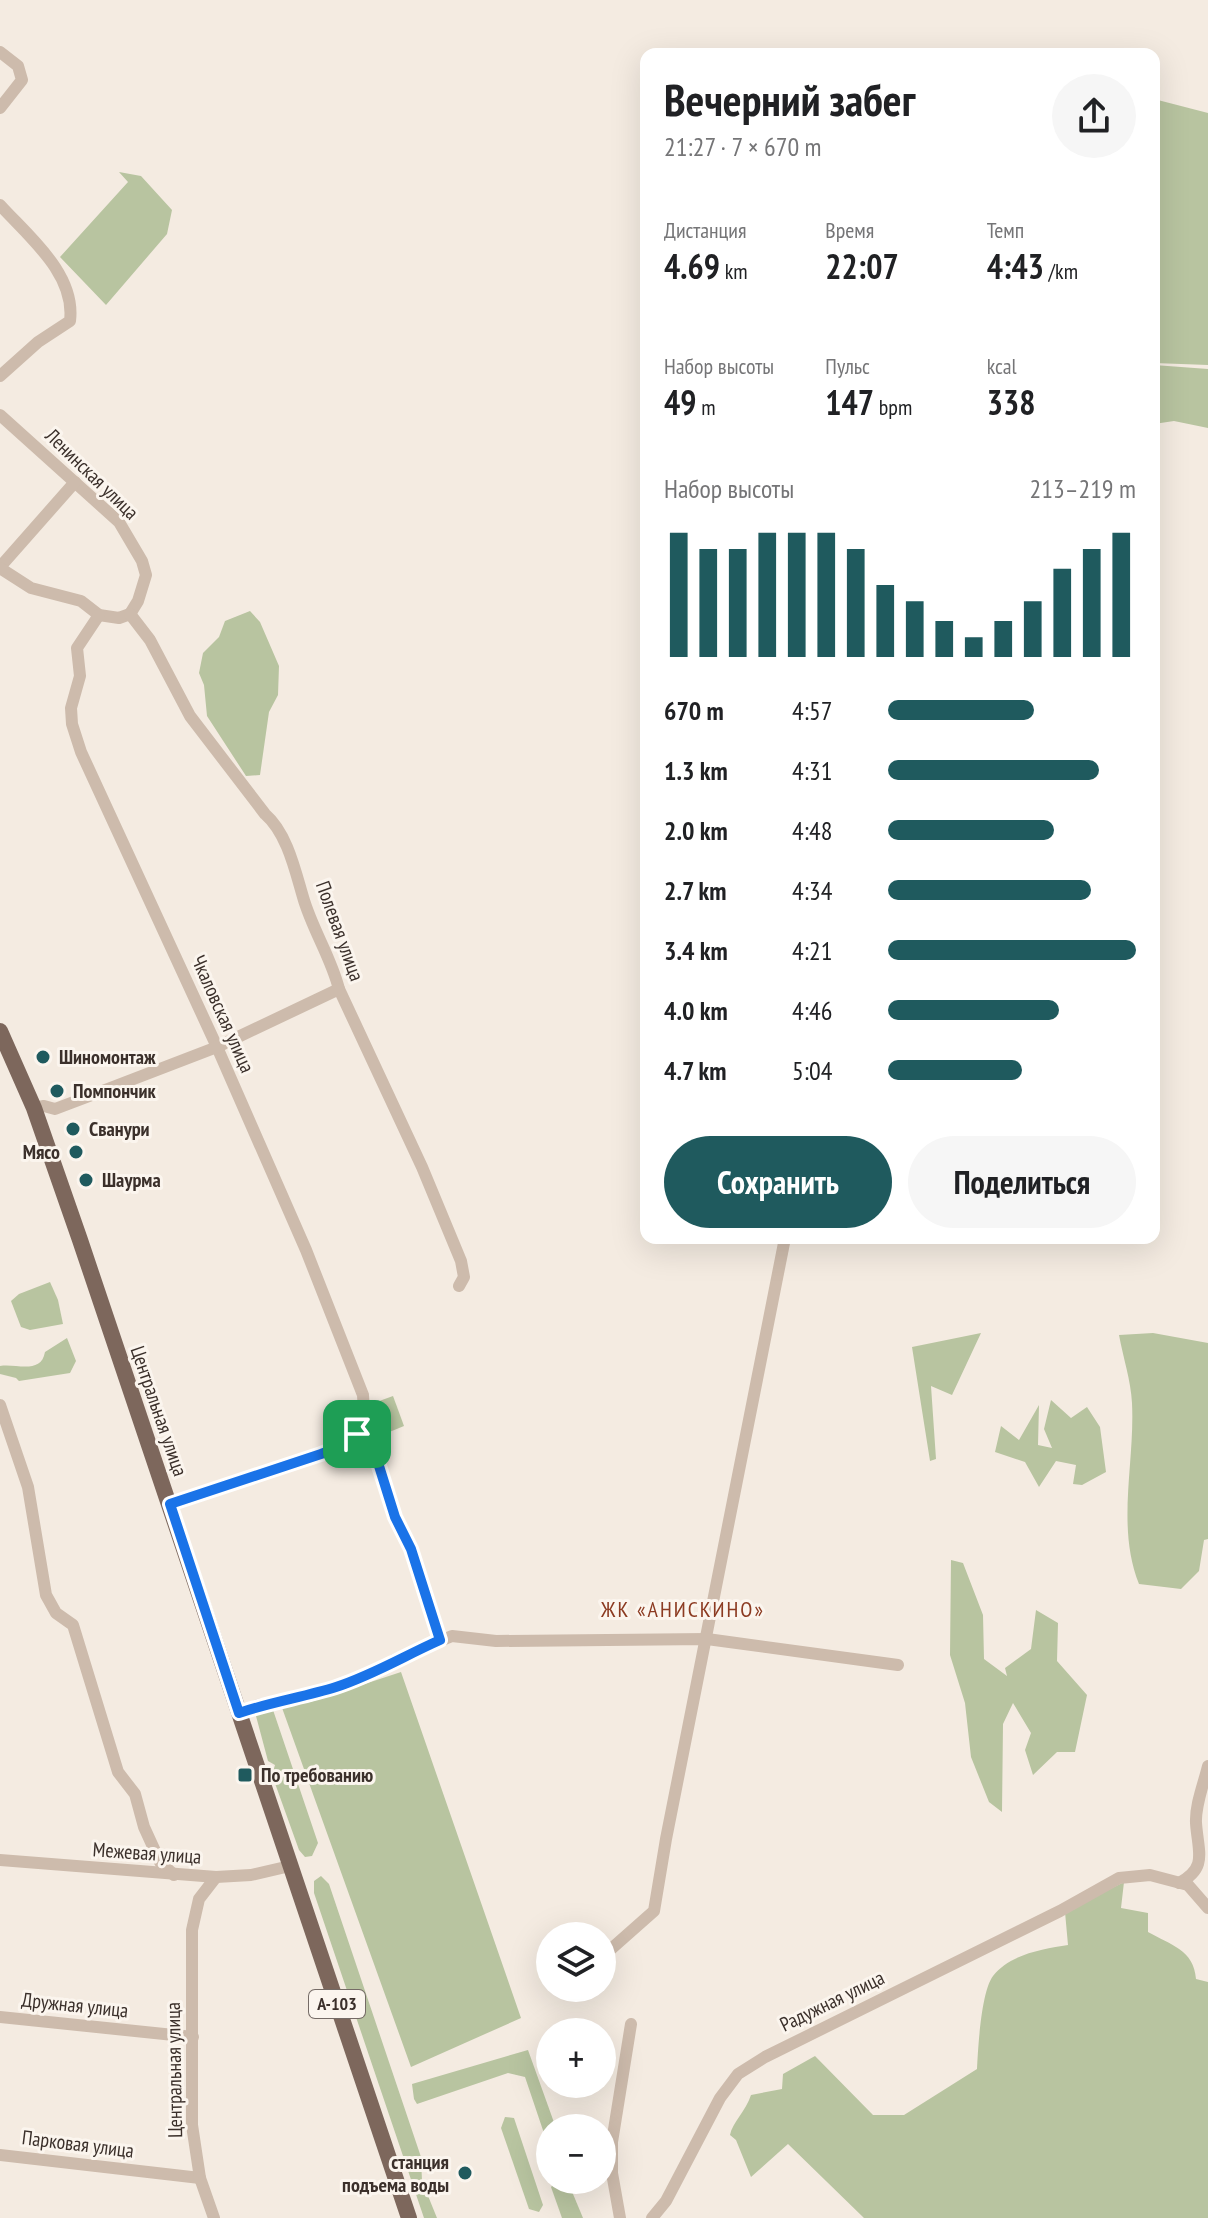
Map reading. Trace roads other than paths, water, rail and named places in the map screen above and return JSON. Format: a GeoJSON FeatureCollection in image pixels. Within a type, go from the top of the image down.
{"type":"FeatureCollection","features":[{"type":"Feature","properties":{"kind":"main road","name":"Центральная улица"},"geometry":{"type":"LineString","coordinates":[[0,1031],[34,1108],[409,2218]]}},
{"type":"Feature","properties":{"kind":"street"},"geometry":{"type":"LineString","coordinates":[[0,52],[18,66],[22,80],[0,108]]}},
{"type":"Feature","properties":{"kind":"street"},"geometry":{"type":"LineString","coordinates":[[0,205],[44,253],[66,285],[72,305],[70,321],[38,342],[0,376]]}},
{"type":"Feature","properties":{"kind":"street","name":"Ленинская улица"},"geometry":{"type":"LineString","coordinates":[[0,415],[119,522],[142,561],[146,575],[138,601],[130,614]]}},
{"type":"Feature","properties":{"kind":"street"},"geometry":{"type":"LineString","coordinates":[[75,482],[0,567],[31,588],[81,601],[99,615],[119,618],[130,614]]}},
{"type":"Feature","properties":{"kind":"street","name":"Полевая улица"},"geometry":{"type":"LineString","coordinates":[[130,614],[150,640],[190,716],[275,823],[301,882],[303,898],[331,961],[339,989],[422,1167],[461,1261],[464,1277],[459,1286]]}},
{"type":"Feature","properties":{"kind":"street","name":"Чкаловская улица"},"geometry":{"type":"LineString","coordinates":[[99,615],[77,648],[80,676],[71,708],[72,724],[81,752],[217,1047],[343,1338],[363,1395],[364,1412],[357,1434]]}},
{"type":"Feature","properties":{"kind":"street"},"geometry":{"type":"LineString","coordinates":[[34,1108],[44,1106],[55,1109],[217,1047],[339,989]]}},
{"type":"Feature","properties":{"kind":"street"},"geometry":{"type":"LineString","coordinates":[[616,1945],[654,1911],[784,1244]]}},
{"type":"Feature","properties":{"kind":"street"},"geometry":{"type":"LineString","coordinates":[[0,1405],[28,1487],[46,1595],[56,1613],[73,1625],[118,1772],[135,1794],[144,1827],[160,1862],[174,1875]]}},
{"type":"Feature","properties":{"kind":"street"},"geometry":{"type":"LineString","coordinates":[[170,1504],[321,1454],[342,1446],[357,1434],[374,1450],[395,1517],[411,1549],[440,1640]]}},
{"type":"Feature","properties":{"kind":"street"},"geometry":{"type":"LineString","coordinates":[[239,1713],[258,1705],[294,1700],[379,1671],[394,1660],[452,1636],[496,1641],[707,1639],[898,1665]]}},
{"type":"Feature","properties":{"kind":"street"},"geometry":{"type":"LineString","coordinates":[[1179,1883],[1192,1877],[1200,1867],[1203,1856],[1202,1821],[1208,1766]]}},
{"type":"Feature","properties":{"kind":"street","name":"Межевая улица"},"geometry":{"type":"LineString","coordinates":[[0,1860],[216,1877],[251,1875],[290,1866]]}},
{"type":"Feature","properties":{"kind":"street","name":"Радужная улица"},"geometry":{"type":"LineString","coordinates":[[652,2218],[666,2201],[720,2098],[738,2074],[765,2057],[1060,1911],[1119,1878],[1150,1875],[1179,1883]]}},
{"type":"Feature","properties":{"kind":"street","name":"Центральная улица"},"geometry":{"type":"LineString","coordinates":[[214,2218],[200,2178],[192,2125],[192,1930],[199,1899],[216,1877]]}},
{"type":"Feature","properties":{"kind":"street"},"geometry":{"type":"LineString","coordinates":[[1179,1883],[1188,1885],[1208,1908]]}},
{"type":"Feature","properties":{"kind":"street","name":"Дружная улица"},"geometry":{"type":"LineString","coordinates":[[0,2017],[193,2037]]}},
{"type":"Feature","properties":{"kind":"street"},"geometry":{"type":"LineString","coordinates":[[620,2218],[612,2173],[612,2142],[631,2024]]}},
{"type":"Feature","properties":{"kind":"street","name":"Парковая улица"},"geometry":{"type":"LineString","coordinates":[[0,2155],[200,2178]]}},
{"type":"Feature","properties":{"kind":"place","name":"Шиномонтаж"},"geometry":{"type":"Point","coordinates":[43,1057]}},
{"type":"Feature","properties":{"kind":"place","name":"Помпончик"},"geometry":{"type":"Point","coordinates":[57,1091]}},
{"type":"Feature","properties":{"kind":"place","name":"Сванури"},"geometry":{"type":"Point","coordinates":[73,1129]}},
{"type":"Feature","properties":{"kind":"place","name":"Мясо"},"geometry":{"type":"Point","coordinates":[76,1152]}},
{"type":"Feature","properties":{"kind":"place","name":"Шаурма"},"geometry":{"type":"Point","coordinates":[86,1180]}},
{"type":"Feature","properties":{"kind":"place","name":"По требованию"},"geometry":{"type":"Point","coordinates":[245,1775]}},
{"type":"Feature","properties":{"kind":"place","name":"станция подъема воды"},"geometry":{"type":"Point","coordinates":[465,2173]}},
{"type":"Feature","properties":{"kind":"district","name":"ЖК «АНИСКИНО»"},"geometry":{"type":"Point","coordinates":[683,1609]}}]}
